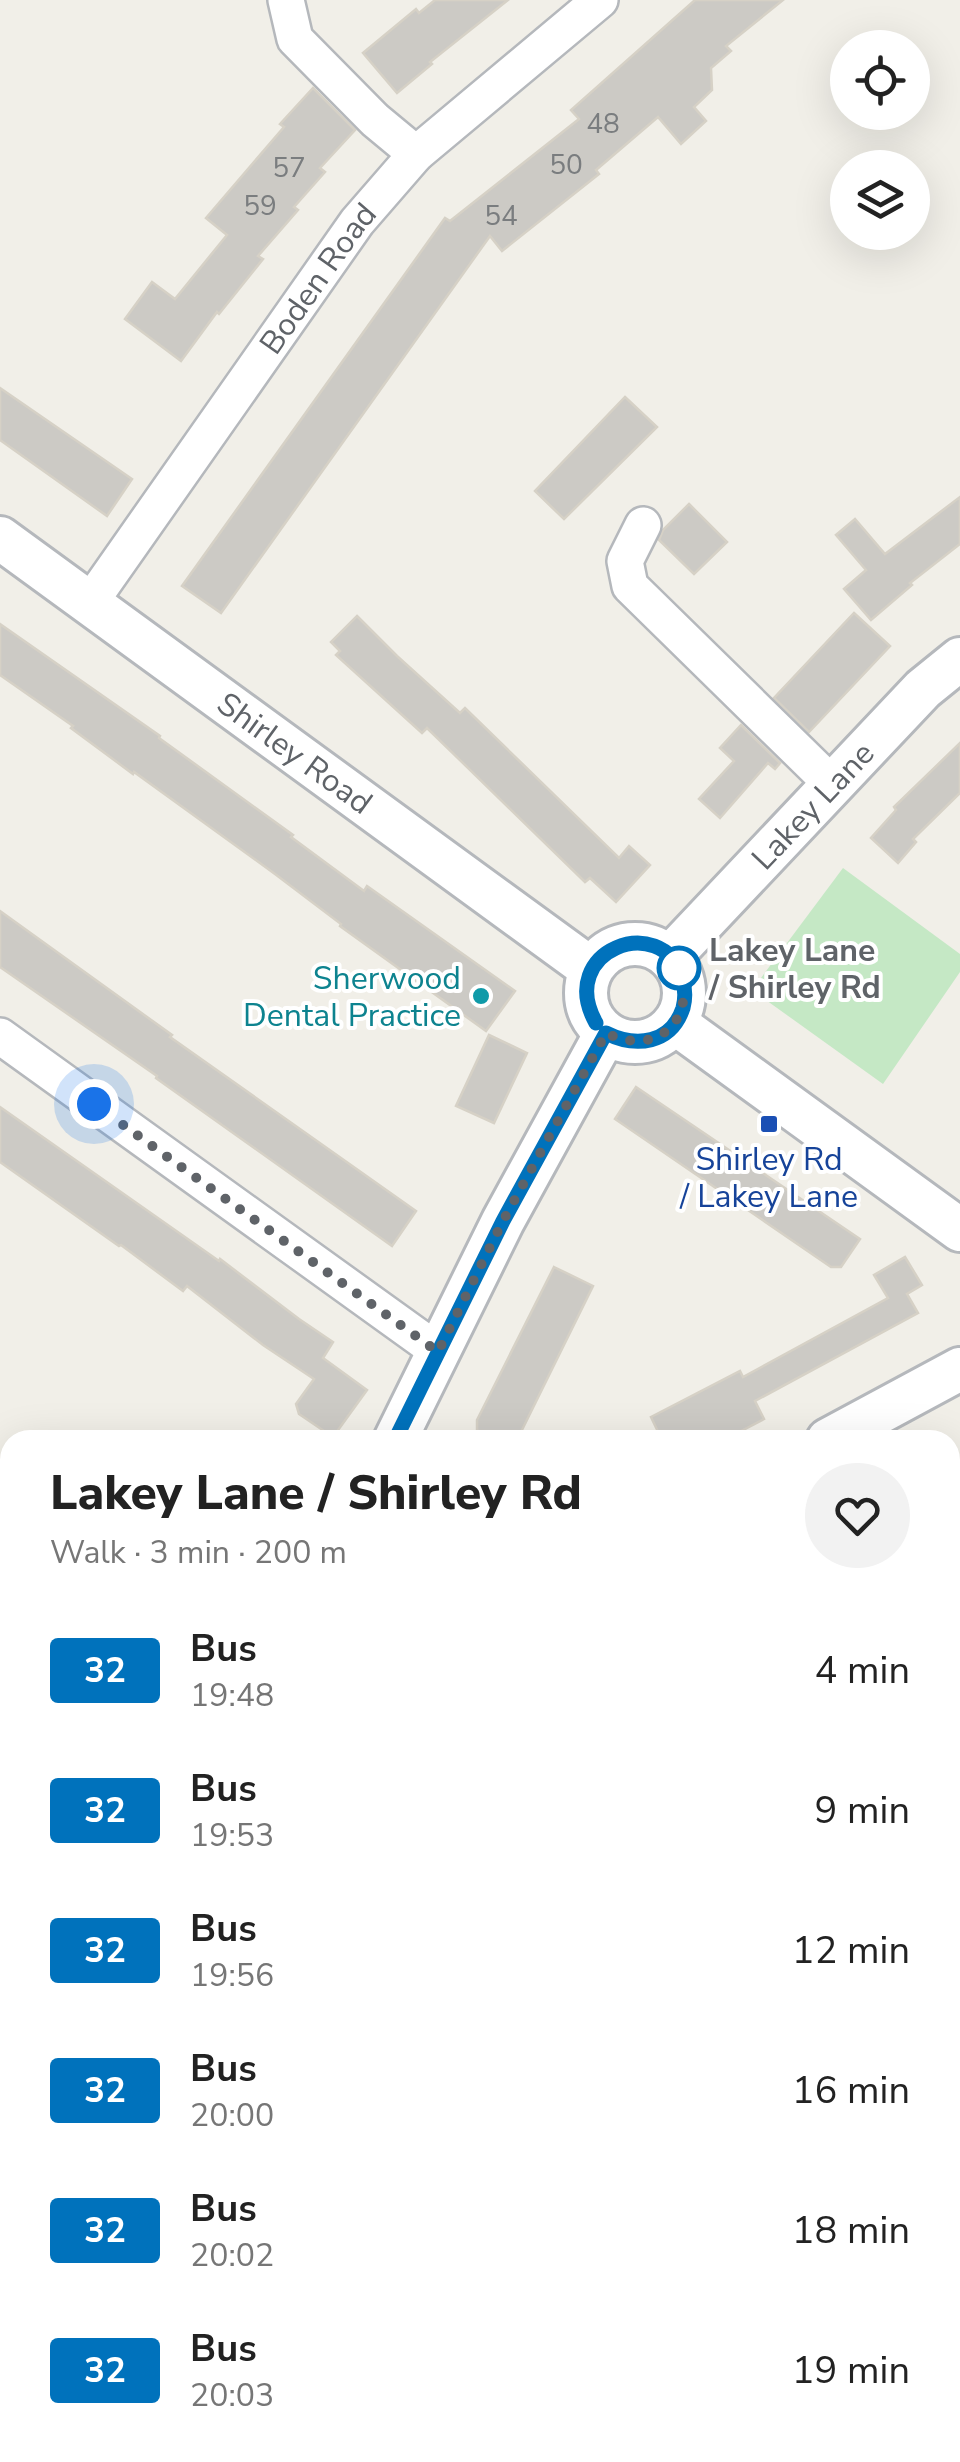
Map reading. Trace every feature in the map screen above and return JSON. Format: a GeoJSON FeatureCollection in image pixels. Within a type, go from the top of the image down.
{"type":"FeatureCollection","features":[{"type":"Feature","properties":{"kind":"street"},"geometry":{"type":"LineString","coordinates":[[286,0],[296,40],[416,154]]}},
{"type":"Feature","properties":{"kind":"street","name":"Boden Road"},"geometry":{"type":"LineString","coordinates":[[89,604],[357,222],[416,154],[600,0]]}},
{"type":"Feature","properties":{"kind":"street"},"geometry":{"type":"LineString","coordinates":[[643,526],[626,561],[630,586],[834,786]]}},
{"type":"Feature","properties":{"kind":"street","name":"Shirley Road"},"geometry":{"type":"LineString","coordinates":[[0,538],[591,969]]}},
{"type":"Feature","properties":{"kind":"street","name":"Lakey Lane"},"geometry":{"type":"LineString","coordinates":[[670,957],[923,690],[960,659]]}},
{"type":"Feature","properties":{"kind":"street"},"geometry":{"type":"LineString","coordinates":[[628,944],[658,948],[679,968],[684,982],[682,1010],[675,1023],[664,1033],[635,1043],[606,1033],[589,1011],[586,997],[591,969],[613,948],[628,944]]}},
{"type":"Feature","properties":{"kind":"street"},"geometry":{"type":"LineString","coordinates":[[675,1023],[960,1230]]}},
{"type":"Feature","properties":{"kind":"street"},"geometry":{"type":"LineString","coordinates":[[400,1430],[503,1221],[606,1033]]}},
{"type":"Feature","properties":{"kind":"street"},"geometry":{"type":"LineString","coordinates":[[0,1036],[438,1352]]}},
{"type":"Feature","properties":{"kind":"street"},"geometry":{"type":"LineString","coordinates":[[847,1430],[960,1370]]}},
{"type":"Feature","properties":{"kind":"green space"},"geometry":{"type":"Polygon","coordinates":[[[843,868],[960,954],[960,972],[883,1084],[752,990],[843,868]]]}},
{"type":"Feature","properties":{"kind":"building"},"geometry":{"type":"Polygon","coordinates":[[[435,0],[508,0],[397,93],[363,53],[416,9],[419,13],[435,0]]]}},
{"type":"Feature","properties":{"kind":"building"},"geometry":{"type":"Polygon","coordinates":[[[695,0],[783,0],[726,46],[731,51],[711,68],[712,90],[694,107],[706,121],[681,144],[658,117],[596,170],[599,174],[502,251],[490,236],[221,613],[182,586],[445,218],[450,221],[579,119],[571,110],[695,0]]]}},
{"type":"Feature","properties":{"kind":"building"},"geometry":{"type":"Polygon","coordinates":[[[313,88],[355,130],[320,168],[325,172],[258,256],[263,259],[181,361],[125,319],[152,282],[175,299],[227,235],[206,218],[313,88]]]}},
{"type":"Feature","properties":{"kind":"building"},"geometry":{"type":"Polygon","coordinates":[[[0,388],[132,479],[107,516],[0,440],[0,388]]]}},
{"type":"Feature","properties":{"kind":"building"},"geometry":{"type":"Polygon","coordinates":[[[625,397],[657,427],[564,519],[535,491],[625,397]]]}},
{"type":"Feature","properties":{"kind":"building"},"geometry":{"type":"Polygon","coordinates":[[[960,497],[960,544],[871,620],[844,589],[866,570],[836,535],[855,519],[885,554],[960,497]]]}},
{"type":"Feature","properties":{"kind":"building"},"geometry":{"type":"Polygon","coordinates":[[[689,504],[727,542],[694,574],[659,540],[663,530],[689,504]]]}},
{"type":"Feature","properties":{"kind":"building"},"geometry":{"type":"Polygon","coordinates":[[[854,613],[890,646],[809,732],[774,698],[854,613]]]}},
{"type":"Feature","properties":{"kind":"building"},"geometry":{"type":"Polygon","coordinates":[[[357,616],[460,713],[465,708],[619,858],[629,846],[650,865],[616,902],[590,878],[585,882],[427,728],[422,733],[336,655],[340,651],[331,642],[357,616]]]}},
{"type":"Feature","properties":{"kind":"building"},"geometry":{"type":"Polygon","coordinates":[[[0,624],[160,736],[364,891],[367,886],[515,991],[486,1031],[0,675],[0,624]]]}},
{"type":"Feature","properties":{"kind":"building"},"geometry":{"type":"Polygon","coordinates":[[[741,725],[780,763],[775,769],[768,763],[720,818],[699,799],[734,761],[720,748],[741,725]]]}},
{"type":"Feature","properties":{"kind":"building"},"geometry":{"type":"Polygon","coordinates":[[[960,743],[960,793],[913,839],[916,842],[898,863],[871,838],[896,810],[894,807],[960,743]]]}},
{"type":"Feature","properties":{"kind":"building"},"geometry":{"type":"Polygon","coordinates":[[[0,911],[416,1211],[392,1246],[0,967],[0,911]]]}},
{"type":"Feature","properties":{"kind":"building"},"geometry":{"type":"Polygon","coordinates":[[[489,1035],[527,1053],[494,1123],[456,1106],[489,1035]]]}},
{"type":"Feature","properties":{"kind":"building"},"geometry":{"type":"Polygon","coordinates":[[[636,1087],[860,1239],[841,1267],[831,1267],[615,1119],[636,1087]]]}},
{"type":"Feature","properties":{"kind":"building"},"geometry":{"type":"Polygon","coordinates":[[[0,1107],[333,1342],[323,1358],[367,1390],[338,1430],[323,1430],[299,1414],[296,1404],[314,1379],[187,1286],[183,1291],[0,1162],[0,1107]]]}},
{"type":"Feature","properties":{"kind":"building"},"geometry":{"type":"Polygon","coordinates":[[[905,1257],[922,1285],[907,1294],[918,1313],[755,1401],[764,1419],[743,1430],[657,1430],[651,1417],[740,1371],[743,1377],[888,1298],[874,1275],[905,1257]]]}},
{"type":"Feature","properties":{"kind":"building"},"geometry":{"type":"Polygon","coordinates":[[[554,1267],[593,1286],[522,1430],[477,1430],[477,1420],[554,1267]]]}},
{"type":"Feature","properties":{"kind":"bus line","name":"32"},"geometry":{"type":"LineString","coordinates":[[400,1430],[503,1221],[606,1033],[635,1043],[664,1033],[682,1010],[685,996],[679,968],[658,948],[644,944],[613,948],[591,969],[587,983],[589,1011],[596,1023]]}},
{"type":"Feature","properties":{"kind":"place","name":"Lakey Lane / Shirley Rd"},"geometry":{"type":"Point","coordinates":[679,968]}},
{"type":"Feature","properties":{"kind":"place","name":"Sherwood Dental Practice"},"geometry":{"type":"Point","coordinates":[481,996]}},
{"type":"Feature","properties":{"kind":"place","name":"Shirley Rd / Lakey Lane"},"geometry":{"type":"Point","coordinates":[769,1124]}},
{"type":"Feature","properties":{"kind":"route"},"geometry":{"type":"LineString","coordinates":[[94,1104],[438,1352],[503,1221],[606,1033],[635,1043],[664,1033],[682,1010],[685,996],[679,968]]}}]}
